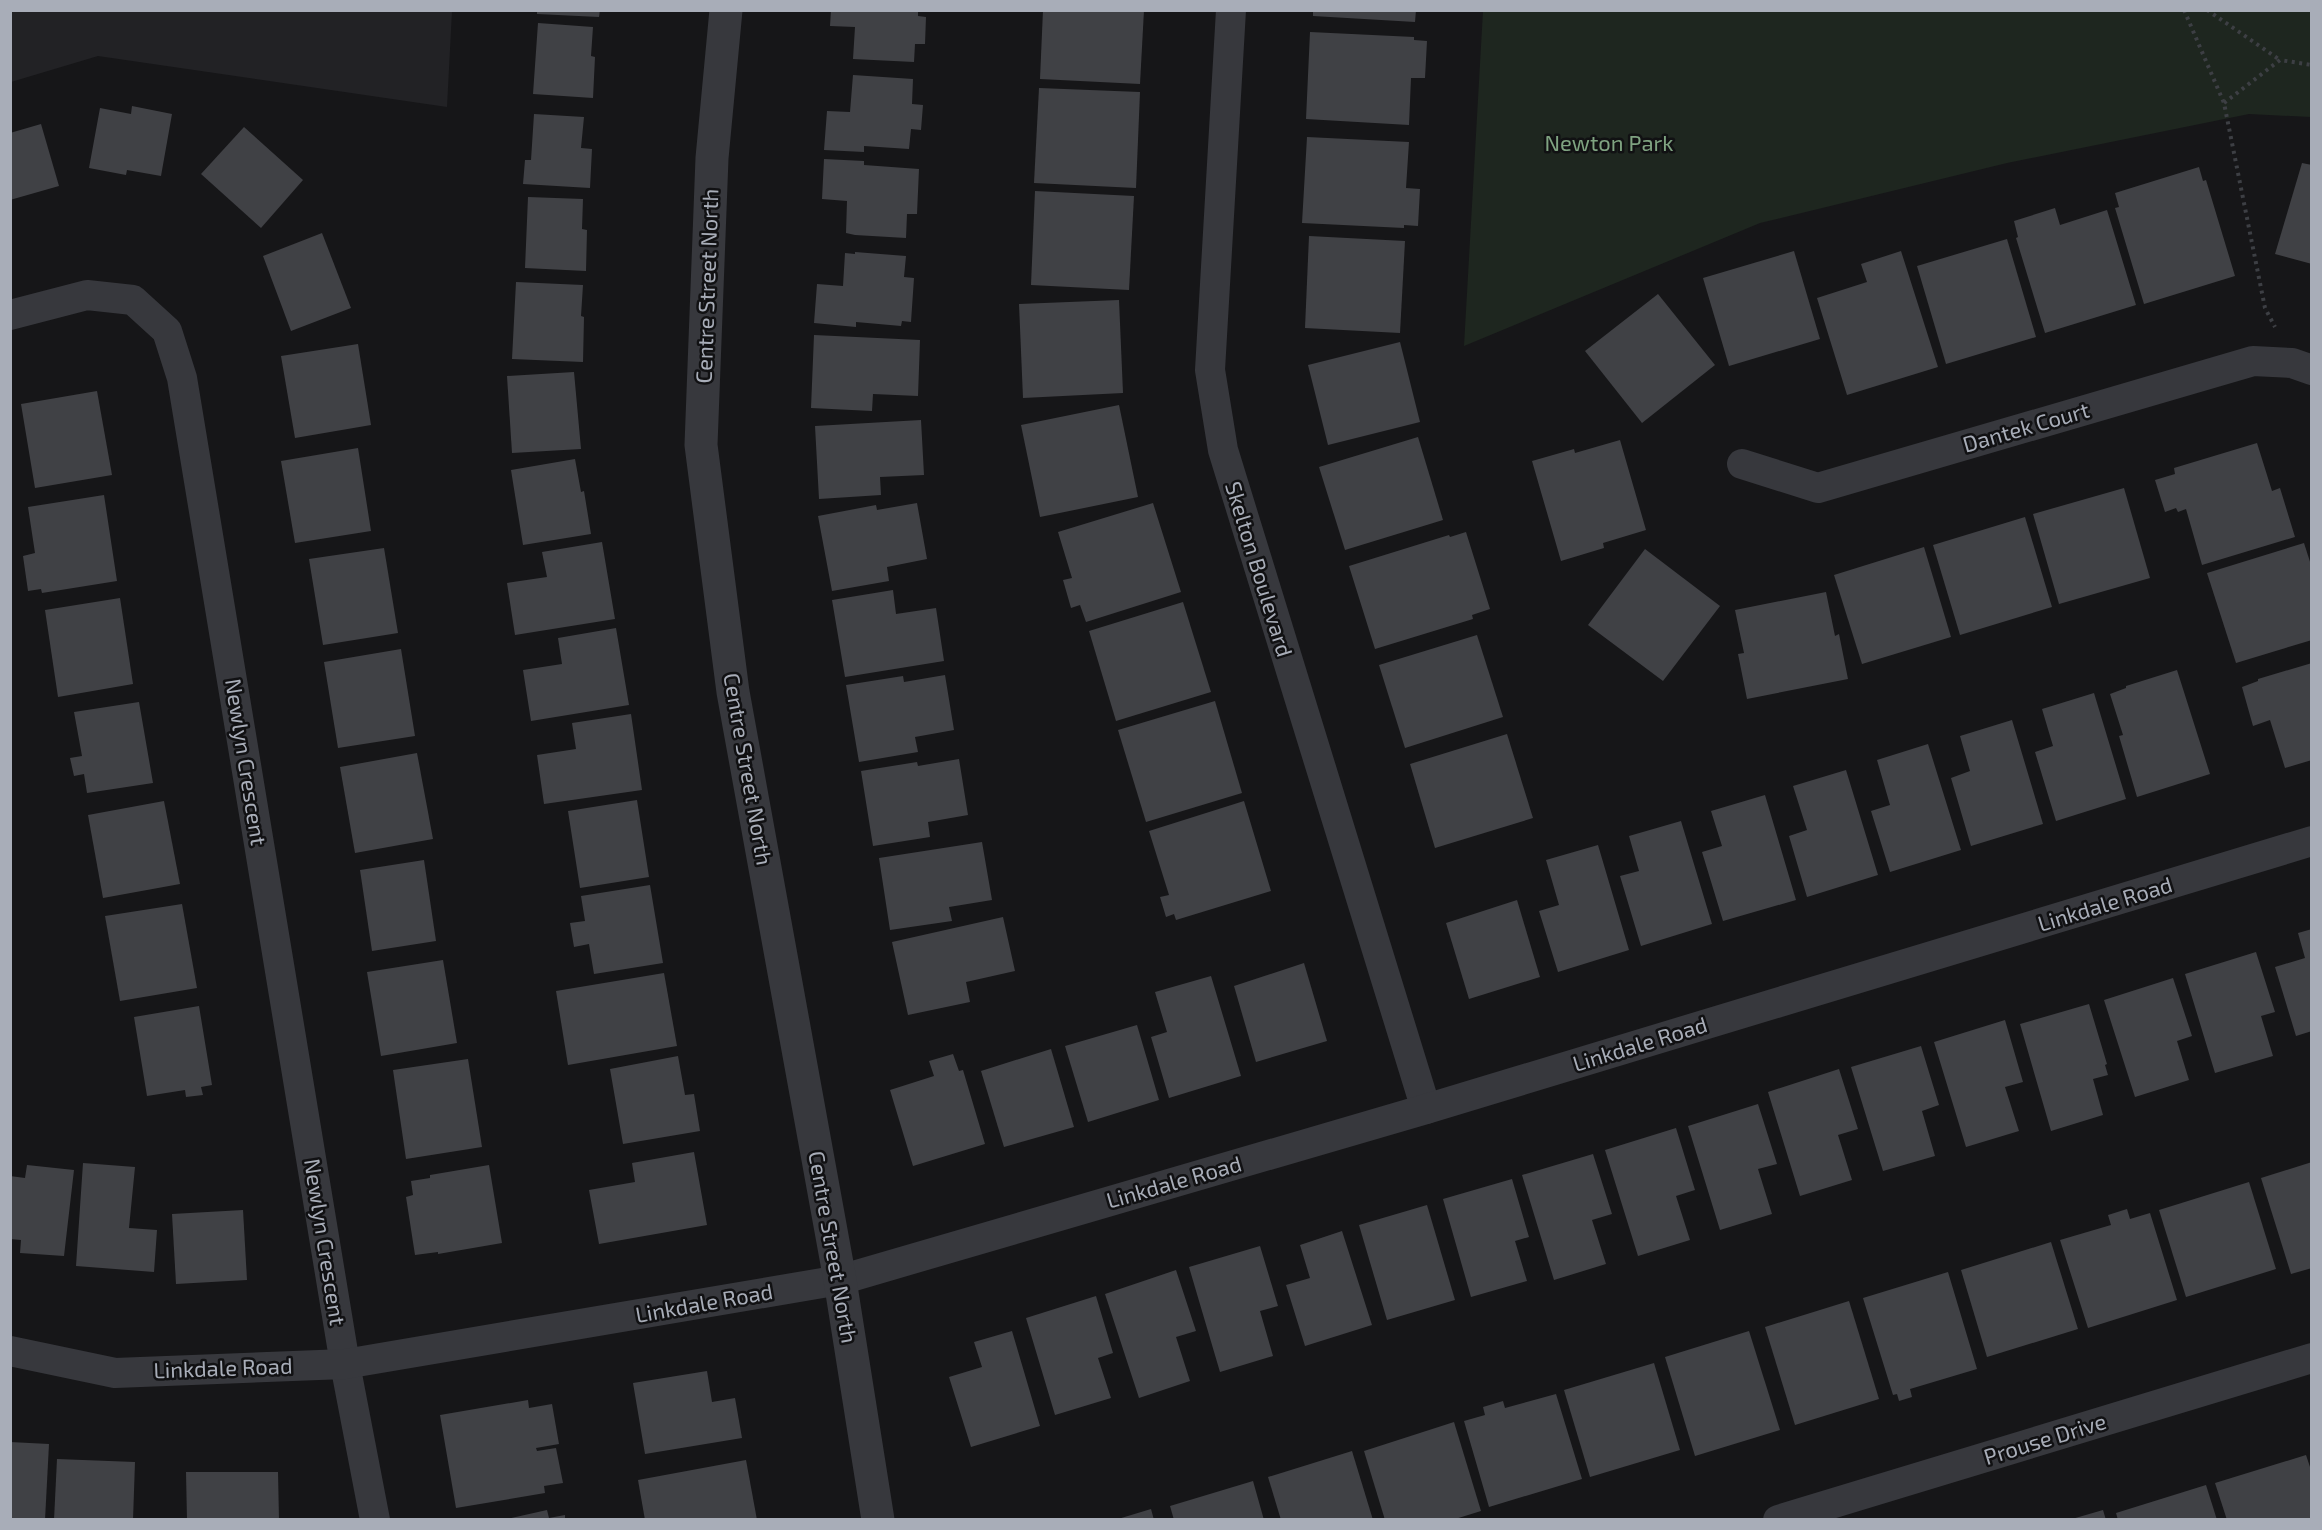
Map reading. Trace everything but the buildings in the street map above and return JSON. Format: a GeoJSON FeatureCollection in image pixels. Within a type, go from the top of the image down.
{"type":"FeatureCollection","features":[{"type":"Feature","properties":{"kind":"street","name":"Centre Street North"},"geometry":{"type":"LineString","coordinates":[[726,10],[712,158],[701,445],[733,692],[840,1280],[878,1520]]}},
{"type":"Feature","properties":{"kind":"street","name":"Skelton Boulevard"},"geometry":{"type":"LineString","coordinates":[[1231,10],[1210,370],[1222,450],[1426,1108]]}},
{"type":"Feature","properties":{"kind":"street","name":"Newlyn Crescent"},"geometry":{"type":"LineString","coordinates":[[10,315],[87,295],[133,300],[167,331],[182,378],[345,1364],[375,1520]]}},
{"type":"Feature","properties":{"kind":"street","name":"Dantek Court"},"geometry":{"type":"LineString","coordinates":[[1742,464],[1818,488],[2253,361],[2302,366]]}},
{"type":"Feature","properties":{"kind":"street","name":"Linkdale Road"},"geometry":{"type":"LineString","coordinates":[[10,1350],[115,1373],[345,1364],[840,1280],[1426,1108],[2312,841]]}},
{"type":"Feature","properties":{"kind":"street","name":"Prouse Drive"},"geometry":{"type":"LineString","coordinates":[[1778,1520],[2312,1358]]}},
{"type":"Feature","properties":{"kind":"path"},"geometry":{"type":"LineString","coordinates":[[2184,10],[2224,103],[2265,308],[2302,366]]}},
{"type":"Feature","properties":{"kind":"path"},"geometry":{"type":"LineString","coordinates":[[2207,10],[2280,60],[2312,65]]}},
{"type":"Feature","properties":{"kind":"path"},"geometry":{"type":"LineString","coordinates":[[2224,103],[2280,60]]}},
{"type":"Feature","properties":{"kind":"shaded area"},"geometry":{"type":"Polygon","coordinates":[[[11,10],[452,11],[447,107],[98,56],[11,82],[11,10]]]}},
{"type":"Feature","properties":{"kind":"green space","name":"Newton Park"},"geometry":{"type":"Polygon","coordinates":[[[1483,11],[2311,11],[2311,117],[2249,114],[2007,163],[1760,223],[1464,346],[1483,11]]]}}]}
